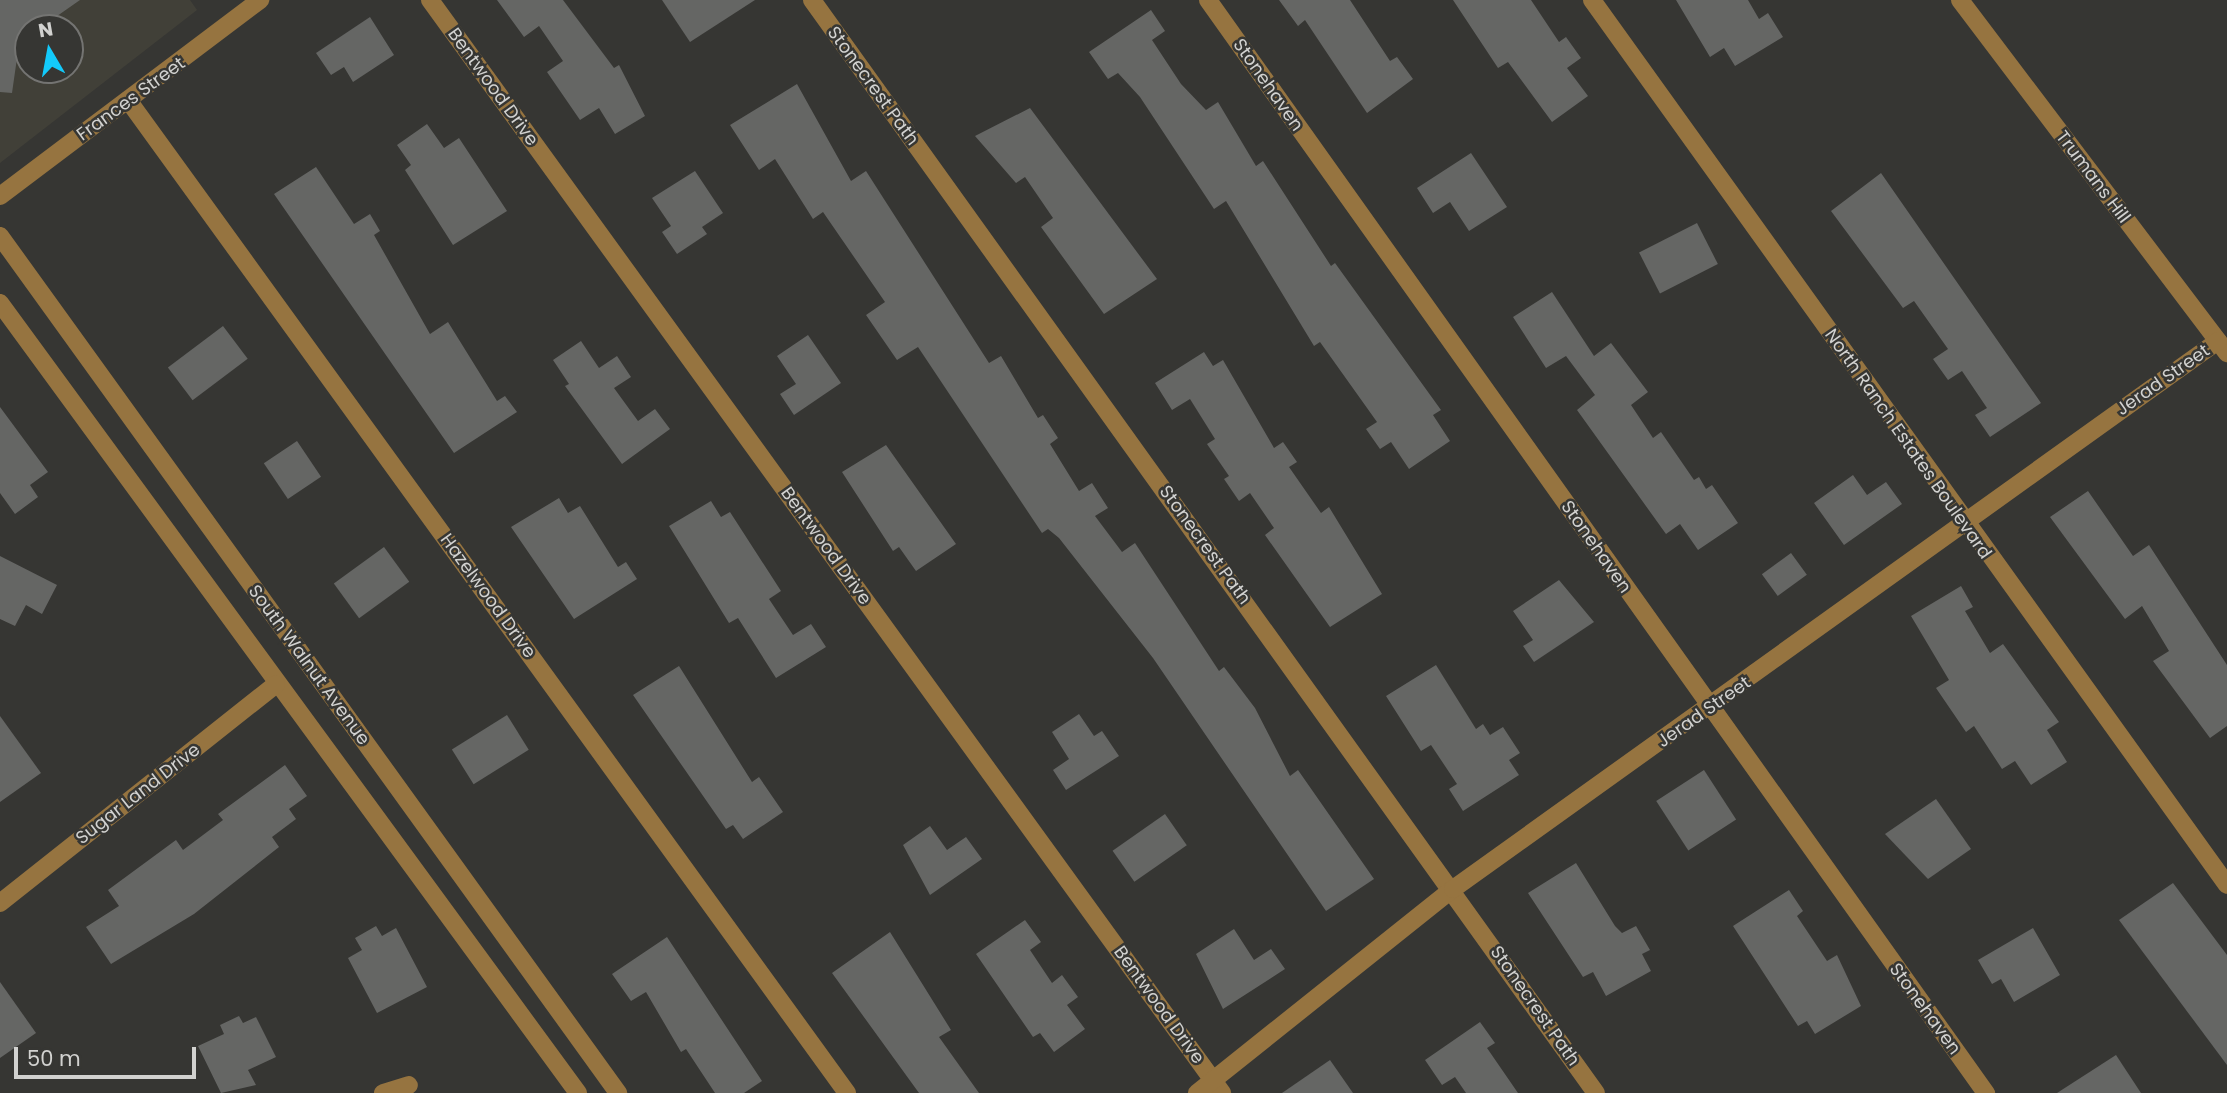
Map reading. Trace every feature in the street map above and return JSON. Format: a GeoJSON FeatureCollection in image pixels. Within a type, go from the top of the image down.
{"type":"FeatureCollection","features":[{"type":"Feature","properties":{"kind":"street","name":"Frances Street"},"geometry":{"type":"LineString","coordinates":[[0,196],[260,0]]}},
{"type":"Feature","properties":{"kind":"street","name":"Bentwood Drive"},"geometry":{"type":"LineString","coordinates":[[430,0],[1218,1087]]}},
{"type":"Feature","properties":{"kind":"street","name":"Stonecrest Path"},"geometry":{"type":"LineString","coordinates":[[811,0],[1453,889],[1596,1093]]}},
{"type":"Feature","properties":{"kind":"street","name":"Stonehaven"},"geometry":{"type":"LineString","coordinates":[[1208,0],[1709,708],[1986,1093]]}},
{"type":"Feature","properties":{"kind":"street","name":"North Ranch Estates Boulevard"},"geometry":{"type":"LineString","coordinates":[[1592,0],[1965,525],[2227,885]]}},
{"type":"Feature","properties":{"kind":"street","name":"Trumans Hill"},"geometry":{"type":"LineString","coordinates":[[1960,0],[2222,347]]}},
{"type":"Feature","properties":{"kind":"street","name":"Hazelwood Drive"},"geometry":{"type":"LineString","coordinates":[[128,100],[847,1093]]}},
{"type":"Feature","properties":{"kind":"street","name":"South Walnut Avenue"},"geometry":{"type":"LineString","coordinates":[[0,236],[618,1093]]}},
{"type":"Feature","properties":{"kind":"street","name":"South Walnut Avenue"},"geometry":{"type":"LineString","coordinates":[[0,303],[276,684],[578,1093]]}},
{"type":"Feature","properties":{"kind":"street","name":"Jerad Street"},"geometry":{"type":"LineString","coordinates":[[1197,1093],[1218,1087],[1453,889],[1965,525],[2222,347]]}},
{"type":"Feature","properties":{"kind":"street","name":"Sugar Land Drive"},"geometry":{"type":"LineString","coordinates":[[0,903],[276,684]]}},
{"type":"Feature","properties":{"kind":"street"},"geometry":{"type":"LineString","coordinates":[[383,1093],[410,1085]]}},
{"type":"Feature","properties":{"kind":"shaded area"},"geometry":{"type":"Polygon","coordinates":[[[0,0],[190,0],[197,10],[0,163],[0,0]]]}},
{"type":"Feature","properties":{"kind":"building"},"geometry":{"type":"Polygon","coordinates":[[[0,0],[80,0],[60,14],[14,14],[12,93],[0,92],[0,0]]]}},
{"type":"Feature","properties":{"kind":"building"},"geometry":{"type":"Polygon","coordinates":[[[497,0],[563,0],[614,68],[619,65],[645,116],[615,134],[599,108],[580,120],[547,72],[563,61],[539,26],[524,37],[497,0]]]}},
{"type":"Feature","properties":{"kind":"building"},"geometry":{"type":"Polygon","coordinates":[[[662,0],[755,0],[690,42],[662,0]]]}},
{"type":"Feature","properties":{"kind":"building"},"geometry":{"type":"Polygon","coordinates":[[[1279,0],[1350,0],[1390,61],[1397,57],[1413,79],[1367,113],[1305,20],[1298,26],[1279,0]]]}},
{"type":"Feature","properties":{"kind":"building"},"geometry":{"type":"Polygon","coordinates":[[[1453,0],[1531,0],[1559,42],[1566,37],[1581,58],[1567,68],[1588,96],[1552,122],[1508,62],[1498,68],[1453,0]]]}},
{"type":"Feature","properties":{"kind":"building"},"geometry":{"type":"Polygon","coordinates":[[[1676,0],[1748,0],[1759,19],[1768,13],[1783,37],[1735,66],[1724,48],[1710,57],[1676,0]]]}},
{"type":"Feature","properties":{"kind":"building"},"geometry":{"type":"Polygon","coordinates":[[[1151,10],[1165,31],[1152,40],[1181,84],[1206,110],[1218,102],[1256,166],[1263,161],[1331,266],[1335,263],[1441,410],[1433,415],[1450,441],[1409,469],[1391,442],[1380,449],[1366,429],[1377,422],[1320,342],[1314,346],[1226,201],[1214,209],[1140,97],[1118,73],[1108,79],[1089,52],[1151,10]]]}},
{"type":"Feature","properties":{"kind":"building"},"geometry":{"type":"Polygon","coordinates":[[[370,17],[394,55],[353,82],[344,67],[331,75],[316,53],[370,17]]]}},
{"type":"Feature","properties":{"kind":"building"},"geometry":{"type":"Polygon","coordinates":[[[797,84],[851,181],[866,171],[989,363],[1001,356],[1038,418],[1043,415],[1058,438],[1050,444],[1079,491],[1092,483],[1108,508],[1095,516],[1122,552],[1135,543],[1219,671],[1224,667],[1255,708],[1290,776],[1298,770],[1374,879],[1326,911],[1153,658],[1059,538],[1048,529],[1042,533],[918,347],[897,360],[866,315],[885,302],[823,212],[813,219],[775,159],[759,170],[730,125],[797,84]]]}},
{"type":"Feature","properties":{"kind":"building"},"geometry":{"type":"Polygon","coordinates":[[[1030,108],[1157,279],[1104,314],[1041,227],[1053,218],[1025,177],[1016,183],[975,136],[1030,108]]]}},
{"type":"Feature","properties":{"kind":"building"},"geometry":{"type":"Polygon","coordinates":[[[427,124],[444,148],[459,138],[507,211],[453,245],[405,170],[411,165],[397,145],[427,124]]]}},
{"type":"Feature","properties":{"kind":"building"},"geometry":{"type":"Polygon","coordinates":[[[1471,153],[1507,207],[1469,231],[1450,202],[1433,213],[1417,188],[1471,153]]]}},
{"type":"Feature","properties":{"kind":"building"},"geometry":{"type":"Polygon","coordinates":[[[316,167],[354,224],[370,214],[380,231],[374,235],[430,334],[448,322],[497,401],[505,396],[517,412],[454,453],[274,194],[316,167]]]}},
{"type":"Feature","properties":{"kind":"building"},"geometry":{"type":"Polygon","coordinates":[[[695,171],[723,213],[702,227],[707,234],[677,254],[662,232],[671,226],[652,198],[695,171]]]}},
{"type":"Feature","properties":{"kind":"building"},"geometry":{"type":"Polygon","coordinates":[[[1881,173],[2041,403],[1990,437],[1975,415],[1987,408],[1962,371],[1948,380],[1933,359],[1948,349],[1914,301],[1903,308],[1831,211],[1881,173]]]}},
{"type":"Feature","properties":{"kind":"building"},"geometry":{"type":"Polygon","coordinates":[[[1697,223],[1718,264],[1660,293],[1639,253],[1697,223]]]}},
{"type":"Feature","properties":{"kind":"building"},"geometry":{"type":"Polygon","coordinates":[[[1552,292],[1594,356],[1611,343],[1648,392],[1631,405],[1653,438],[1661,432],[1694,480],[1699,477],[1706,489],[1712,485],[1738,523],[1698,550],[1680,524],[1666,534],[1577,410],[1595,395],[1566,356],[1546,368],[1513,317],[1552,292]]]}},
{"type":"Feature","properties":{"kind":"building"},"geometry":{"type":"Polygon","coordinates":[[[223,326],[248,359],[193,400],[168,368],[223,326]]]}},
{"type":"Feature","properties":{"kind":"building"},"geometry":{"type":"Polygon","coordinates":[[[808,335],[841,383],[794,415],[780,394],[796,384],[777,356],[808,335]]]}},
{"type":"Feature","properties":{"kind":"building"},"geometry":{"type":"Polygon","coordinates":[[[581,341],[599,368],[617,356],[631,377],[614,388],[638,421],[655,409],[670,429],[622,464],[565,386],[569,384],[553,360],[581,341]]]}},
{"type":"Feature","properties":{"kind":"building"},"geometry":{"type":"Polygon","coordinates":[[[1204,352],[1213,366],[1223,360],[1274,448],[1283,442],[1297,462],[1289,467],[1321,513],[1329,507],[1382,594],[1330,627],[1265,535],[1274,528],[1250,493],[1239,501],[1224,479],[1229,476],[1207,444],[1215,439],[1190,399],[1172,410],[1155,383],[1204,352]]]}},
{"type":"Feature","properties":{"kind":"building"},"geometry":{"type":"Polygon","coordinates":[[[0,407],[48,472],[30,485],[38,497],[15,514],[0,493],[0,407]]]}},
{"type":"Feature","properties":{"kind":"building"},"geometry":{"type":"Polygon","coordinates":[[[297,441],[321,477],[288,499],[264,463],[297,441]]]}},
{"type":"Feature","properties":{"kind":"building"},"geometry":{"type":"Polygon","coordinates":[[[886,445],[956,544],[916,571],[899,547],[893,551],[842,472],[886,445]]]}},
{"type":"Feature","properties":{"kind":"building"},"geometry":{"type":"Polygon","coordinates":[[[1853,475],[1867,495],[1886,482],[1902,504],[1844,545],[1814,503],[1853,475]]]}},
{"type":"Feature","properties":{"kind":"building"},"geometry":{"type":"Polygon","coordinates":[[[2088,491],[2133,556],[2149,545],[2227,665],[2227,726],[2210,738],[2153,661],[2169,651],[2142,606],[2125,619],[2050,517],[2088,491]]]}},
{"type":"Feature","properties":{"kind":"building"},"geometry":{"type":"Polygon","coordinates":[[[559,498],[568,513],[580,506],[618,567],[626,562],[637,579],[574,619],[511,527],[559,498]]]}},
{"type":"Feature","properties":{"kind":"building"},"geometry":{"type":"Polygon","coordinates":[[[711,501],[721,517],[730,512],[781,591],[769,599],[793,635],[811,624],[826,647],[776,678],[738,618],[729,623],[669,526],[711,501]]]}},
{"type":"Feature","properties":{"kind":"building"},"geometry":{"type":"Polygon","coordinates":[[[384,547],[409,582],[359,618],[334,583],[384,547]]]}},
{"type":"Feature","properties":{"kind":"building"},"geometry":{"type":"Polygon","coordinates":[[[1791,553],[1807,575],[1778,596],[1762,574],[1791,553]]]}},
{"type":"Feature","properties":{"kind":"building"},"geometry":{"type":"Polygon","coordinates":[[[0,556],[57,585],[42,614],[26,605],[15,626],[0,619],[0,556]]]}},
{"type":"Feature","properties":{"kind":"building"},"geometry":{"type":"Polygon","coordinates":[[[1559,580],[1594,622],[1534,662],[1523,646],[1533,640],[1513,611],[1559,580]]]}},
{"type":"Feature","properties":{"kind":"building"},"geometry":{"type":"Polygon","coordinates":[[[1961,586],[1973,607],[1965,611],[1990,653],[2003,644],[2059,722],[2047,730],[2067,762],[2031,785],[2015,761],[2002,769],[1974,726],[1966,732],[1936,688],[1949,680],[1911,616],[1961,586]]]}},
{"type":"Feature","properties":{"kind":"building"},"geometry":{"type":"Polygon","coordinates":[[[1436,665],[1476,729],[1483,724],[1490,735],[1503,727],[1520,753],[1509,760],[1519,775],[1463,811],[1449,789],[1457,784],[1431,745],[1421,751],[1386,696],[1436,665]]]}},
{"type":"Feature","properties":{"kind":"building"},"geometry":{"type":"Polygon","coordinates":[[[679,666],[752,782],[759,777],[783,812],[743,839],[733,825],[726,829],[633,695],[679,666]]]}},
{"type":"Feature","properties":{"kind":"building"},"geometry":{"type":"Polygon","coordinates":[[[1079,714],[1094,736],[1102,731],[1119,756],[1066,790],[1053,770],[1069,759],[1052,732],[1079,714]]]}},
{"type":"Feature","properties":{"kind":"building"},"geometry":{"type":"Polygon","coordinates":[[[507,715],[529,750],[474,784],[452,749],[507,715]]]}},
{"type":"Feature","properties":{"kind":"building"},"geometry":{"type":"Polygon","coordinates":[[[0,716],[41,773],[0,802],[0,716]]]}},
{"type":"Feature","properties":{"kind":"building"},"geometry":{"type":"Polygon","coordinates":[[[285,765],[307,796],[289,809],[296,819],[272,837],[279,847],[194,914],[111,964],[86,927],[119,906],[108,890],[176,840],[183,850],[223,820],[218,814],[285,765]]]}},
{"type":"Feature","properties":{"kind":"building"},"geometry":{"type":"Polygon","coordinates":[[[1704,770],[1736,819],[1688,851],[1656,801],[1704,770]]]}},
{"type":"Feature","properties":{"kind":"building"},"geometry":{"type":"Polygon","coordinates":[[[1936,799],[1971,849],[1928,879],[1885,834],[1936,799]]]}},
{"type":"Feature","properties":{"kind":"building"},"geometry":{"type":"Polygon","coordinates":[[[1165,814],[1187,845],[1134,882],[1113,851],[1165,814]]]}},
{"type":"Feature","properties":{"kind":"building"},"geometry":{"type":"Polygon","coordinates":[[[930,826],[947,850],[966,837],[982,859],[930,895],[903,845],[930,826]]]}},
{"type":"Feature","properties":{"kind":"building"},"geometry":{"type":"Polygon","coordinates":[[[1576,863],[1615,926],[1622,933],[1636,926],[1650,950],[1642,954],[1651,971],[1606,996],[1593,972],[1583,977],[1528,893],[1576,863]]]}},
{"type":"Feature","properties":{"kind":"building"},"geometry":{"type":"Polygon","coordinates":[[[2173,883],[2227,955],[2227,1065],[2119,920],[2173,883]]]}},
{"type":"Feature","properties":{"kind":"building"},"geometry":{"type":"Polygon","coordinates":[[[1789,890],[1803,911],[1797,916],[1827,961],[1837,955],[1861,1006],[1815,1034],[1807,1021],[1798,1026],[1733,926],[1789,890]]]}},
{"type":"Feature","properties":{"kind":"building"},"geometry":{"type":"Polygon","coordinates":[[[1025,920],[1041,942],[1030,950],[1052,983],[1062,975],[1078,997],[1067,1005],[1085,1029],[1054,1052],[1040,1033],[1033,1037],[976,954],[1025,920]]]}},
{"type":"Feature","properties":{"kind":"building"},"geometry":{"type":"Polygon","coordinates":[[[376,926],[382,936],[396,928],[427,987],[377,1013],[348,958],[362,950],[355,938],[376,926]]]}},
{"type":"Feature","properties":{"kind":"building"},"geometry":{"type":"Polygon","coordinates":[[[2033,928],[2060,975],[2014,1002],[2001,979],[1992,984],[1978,960],[2033,928]]]}},
{"type":"Feature","properties":{"kind":"building"},"geometry":{"type":"Polygon","coordinates":[[[1234,929],[1254,960],[1271,949],[1285,969],[1223,1009],[1196,954],[1234,929]]]}},
{"type":"Feature","properties":{"kind":"building"},"geometry":{"type":"Polygon","coordinates":[[[890,932],[951,1030],[939,1037],[979,1093],[919,1093],[832,973],[890,932]]]}},
{"type":"Feature","properties":{"kind":"building"},"geometry":{"type":"Polygon","coordinates":[[[667,937],[762,1081],[744,1093],[715,1093],[686,1049],[681,1052],[646,992],[631,1001],[612,974],[667,937]]]}},
{"type":"Feature","properties":{"kind":"building"},"geometry":{"type":"Polygon","coordinates":[[[0,982],[36,1033],[0,1058],[0,982]]]}},
{"type":"Feature","properties":{"kind":"building"},"geometry":{"type":"Polygon","coordinates":[[[239,1016],[243,1023],[256,1017],[276,1057],[248,1070],[256,1085],[221,1093],[198,1046],[224,1034],[220,1025],[239,1016]]]}},
{"type":"Feature","properties":{"kind":"building"},"geometry":{"type":"Polygon","coordinates":[[[1480,1022],[1495,1043],[1487,1048],[1518,1093],[1466,1093],[1455,1077],[1442,1085],[1425,1060],[1480,1022]]]}},
{"type":"Feature","properties":{"kind":"building"},"geometry":{"type":"Polygon","coordinates":[[[2116,1055],[2141,1093],[2057,1093],[2116,1055]]]}},
{"type":"Feature","properties":{"kind":"building"},"geometry":{"type":"Polygon","coordinates":[[[1330,1060],[1353,1093],[1282,1093],[1330,1060]]]}}]}
